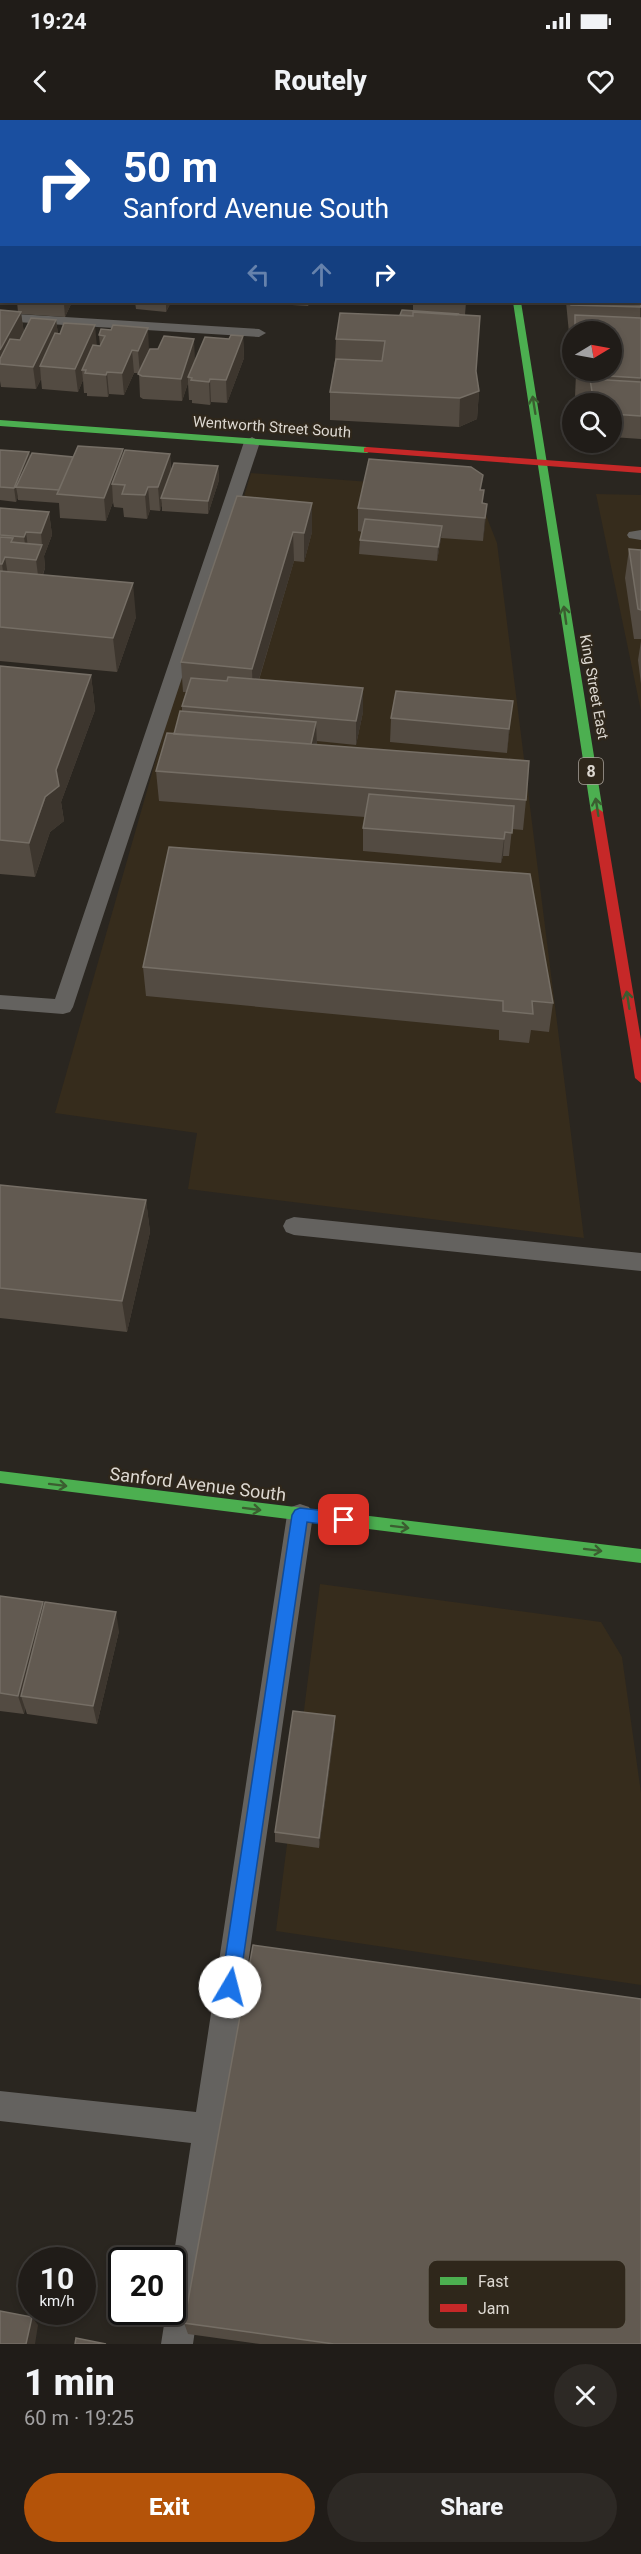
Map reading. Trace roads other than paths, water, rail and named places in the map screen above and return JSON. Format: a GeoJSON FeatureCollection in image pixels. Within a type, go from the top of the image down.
{"type":"FeatureCollection","features":[{"type":"Feature","properties":{"kind":"main road","name":"King Street East"},"geometry":{"type":"LineString","coordinates":[[517,303],[575,682],[641,1078]]}},
{"type":"Feature","properties":{"kind":"main road","name":"Wentworth Street South"},"geometry":{"type":"LineString","coordinates":[[0,423],[641,470]]}},
{"type":"Feature","properties":{"kind":"main road","name":"Sanford Avenue South"},"geometry":{"type":"LineString","coordinates":[[0,1478],[641,1556]]}},
{"type":"Feature","properties":{"kind":"lane"},"geometry":{"type":"LineString","coordinates":[[0,317],[259,333]]}},
{"type":"Feature","properties":{"kind":"lane"},"geometry":{"type":"LineString","coordinates":[[0,1002],[63,1007],[252,442]]}},
{"type":"Feature","properties":{"kind":"lane"},"geometry":{"type":"LineString","coordinates":[[294,1226],[641,1262]]}},
{"type":"Feature","properties":{"kind":"lane"},"geometry":{"type":"LineString","coordinates":[[177,2344],[300,1515]]}},
{"type":"Feature","properties":{"kind":"lane"},"geometry":{"type":"LineString","coordinates":[[0,2106],[209,2129]]}}]}
